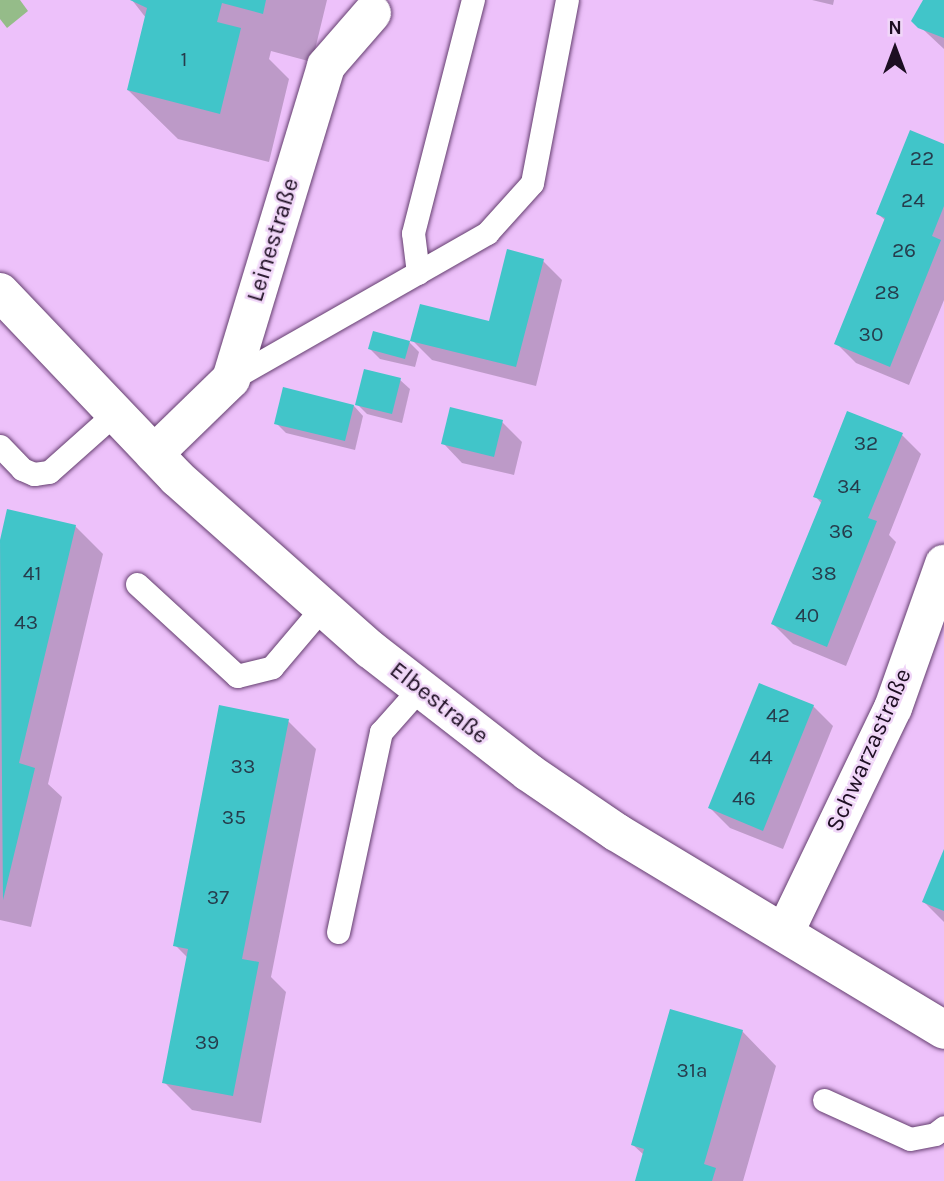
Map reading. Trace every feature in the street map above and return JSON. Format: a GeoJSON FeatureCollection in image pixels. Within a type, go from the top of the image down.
{"type":"FeatureCollection","features":[{"type":"Feature","properties":{"kind":"street","name":"Leinestraße"},"geometry":{"type":"LineString","coordinates":[[154,454],[231,379],[326,66],[371,7]]}},
{"type":"Feature","properties":{"kind":"street","name":"Elbestraße"},"geometry":{"type":"LineString","coordinates":[[0,292],[154,454],[322,608],[420,688],[528,772],[616,832],[944,1030]]}},
{"type":"Feature","properties":{"kind":"street","name":"Schwarzastraße"},"geometry":{"type":"LineString","coordinates":[[785,932],[893,708],[944,564]]}},
{"type":"Feature","properties":{"kind":"lane"},"geometry":{"type":"LineString","coordinates":[[418,273],[413,233],[473,0]]}},
{"type":"Feature","properties":{"kind":"lane"},"geometry":{"type":"LineString","coordinates":[[231,379],[487,233],[532,183],[566,0]]}},
{"type":"Feature","properties":{"kind":"lane"},"geometry":{"type":"LineString","coordinates":[[0,446],[22,469],[34,474],[49,472],[114,414]]}},
{"type":"Feature","properties":{"kind":"lane"},"geometry":{"type":"LineString","coordinates":[[137,584],[237,676],[272,667],[322,608]]}},
{"type":"Feature","properties":{"kind":"lane"},"geometry":{"type":"LineString","coordinates":[[338,932],[381,732],[420,688]]}},
{"type":"Feature","properties":{"kind":"lane"},"geometry":{"type":"LineString","coordinates":[[824,1100],[910,1139],[935,1134],[944,1127]]}},
{"type":"Feature","properties":{"kind":"green space"},"geometry":{"type":"Polygon","coordinates":[[[0,0],[20,0],[28,11],[7,28],[0,19],[0,0]]]}},
{"type":"Feature","properties":{"kind":"building"},"geometry":{"type":"Polygon","coordinates":[[[130,0],[266,0],[263,14],[222,3],[217,22],[241,28],[220,114],[127,90],[147,8],[130,0]]]}},
{"type":"Feature","properties":{"kind":"building"},"geometry":{"type":"Polygon","coordinates":[[[923,0],[944,0],[944,38],[918,28],[911,21],[923,0]]]}},
{"type":"Feature","properties":{"kind":"building"},"geometry":{"type":"Polygon","coordinates":[[[910,130],[944,144],[944,206],[932,236],[941,240],[890,367],[834,344],[885,218],[876,214],[910,130]]]}},
{"type":"Feature","properties":{"kind":"building"},"geometry":{"type":"Polygon","coordinates":[[[507,249],[544,259],[516,367],[410,341],[420,304],[489,321],[507,249]]]}},
{"type":"Feature","properties":{"kind":"building"},"geometry":{"type":"Polygon","coordinates":[[[373,331],[410,341],[405,359],[368,349],[373,331]]]}},
{"type":"Feature","properties":{"kind":"building"},"geometry":{"type":"Polygon","coordinates":[[[364,369],[401,378],[392,414],[355,405],[364,369]]]}},
{"type":"Feature","properties":{"kind":"building"},"geometry":{"type":"Polygon","coordinates":[[[283,387],[354,405],[345,441],[274,424],[283,387]]]}},
{"type":"Feature","properties":{"kind":"building"},"geometry":{"type":"Polygon","coordinates":[[[450,407],[503,420],[494,457],[441,444],[450,407]]]}},
{"type":"Feature","properties":{"kind":"building"},"geometry":{"type":"Polygon","coordinates":[[[847,411],[903,433],[868,518],[877,521],[827,647],[771,624],[822,500],[813,497],[847,411]]]}},
{"type":"Feature","properties":{"kind":"building"},"geometry":{"type":"Polygon","coordinates":[[[7,509],[76,525],[19,763],[35,768],[3,900],[0,540],[7,509]]]}},
{"type":"Feature","properties":{"kind":"building"},"geometry":{"type":"Polygon","coordinates":[[[759,683],[814,705],[763,831],[708,808],[759,683]]]}},
{"type":"Feature","properties":{"kind":"building"},"geometry":{"type":"Polygon","coordinates":[[[219,705],[289,719],[242,959],[259,962],[233,1096],[162,1083],[188,949],[173,946],[219,705]]]}},
{"type":"Feature","properties":{"kind":"building"},"geometry":{"type":"Polygon","coordinates":[[[944,849],[944,911],[922,902],[944,849]]]}},
{"type":"Feature","properties":{"kind":"building"},"geometry":{"type":"Polygon","coordinates":[[[670,1009],[743,1030],[704,1164],[716,1168],[712,1181],[635,1181],[644,1149],[631,1145],[670,1009]]]}}]}
